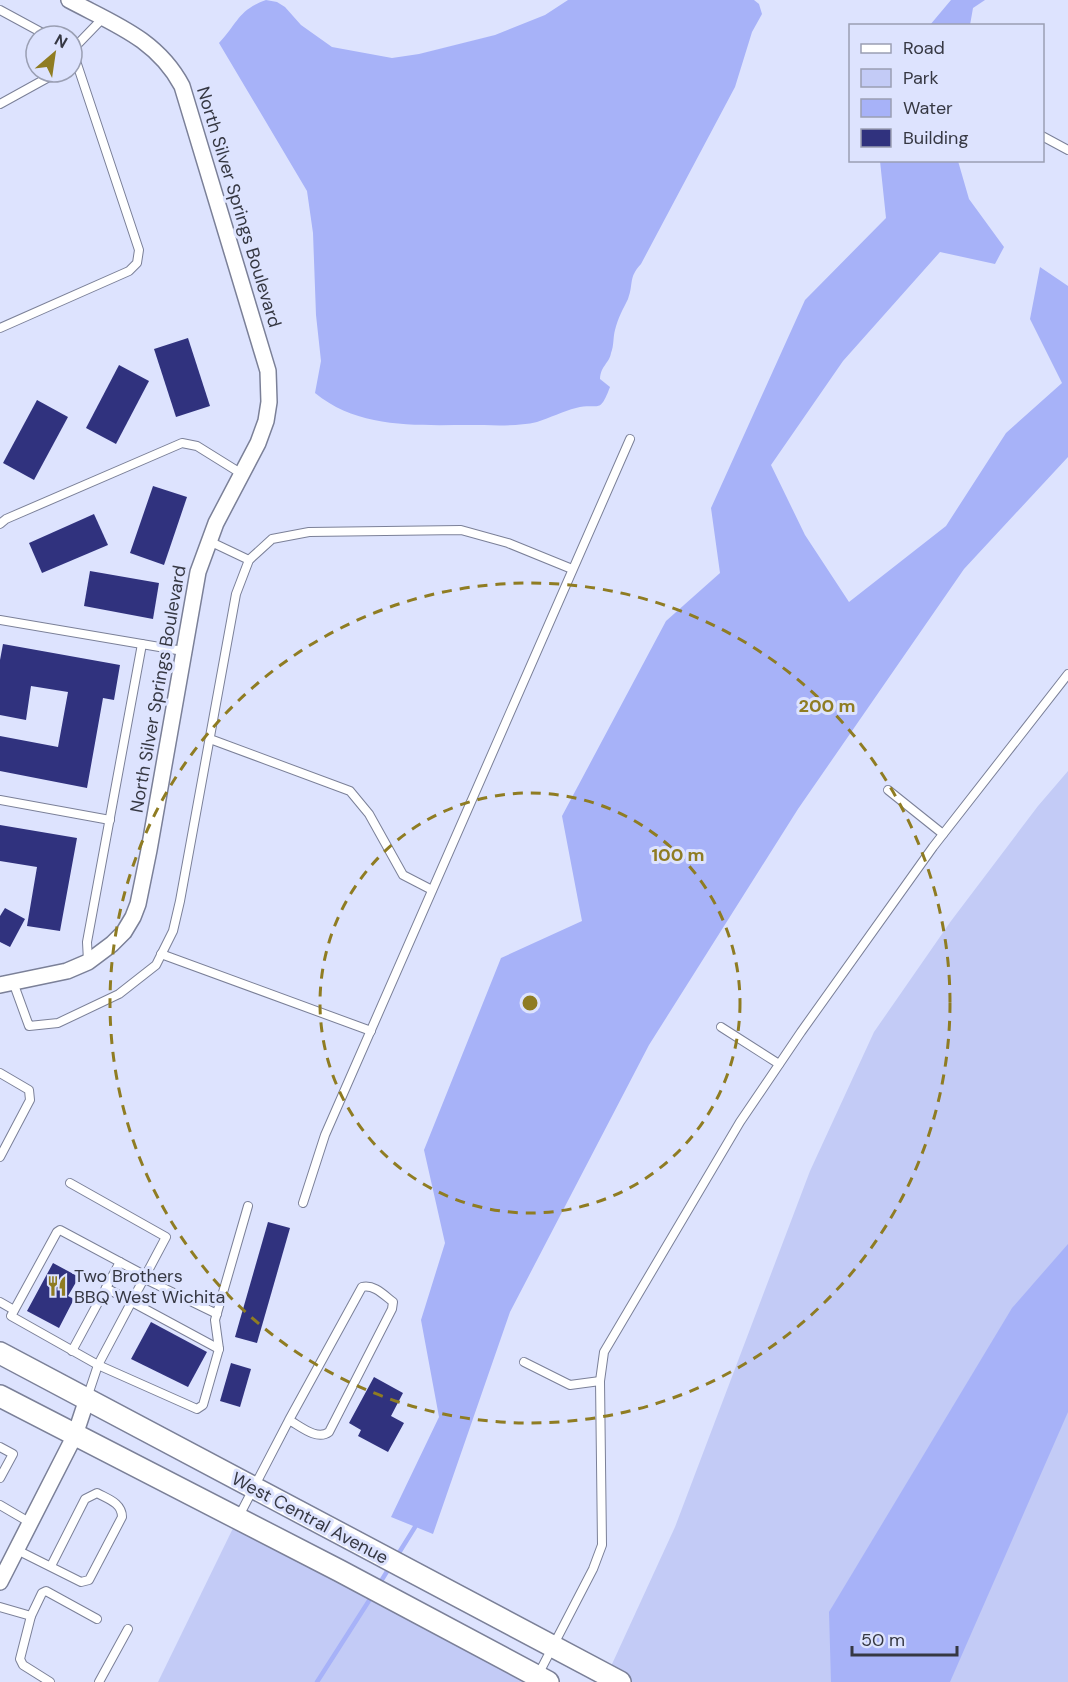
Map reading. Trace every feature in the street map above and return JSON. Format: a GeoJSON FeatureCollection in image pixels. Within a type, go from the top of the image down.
{"type":"FeatureCollection","features":[{"type":"Feature","properties":{"kind":"main road","name":"West Central Avenue"},"geometry":{"type":"LineString","coordinates":[[0,1353],[620,1682]]}},
{"type":"Feature","properties":{"kind":"main road","name":"West Central Avenue"},"geometry":{"type":"LineString","coordinates":[[0,1396],[340,1571],[543,1679]]}},
{"type":"Feature","properties":{"kind":"street","name":"North Silver Springs Boulevard"},"geometry":{"type":"LineString","coordinates":[[7,983],[67,970],[88,962],[124,932],[138,904],[198,572],[209,541],[258,443],[266,421],[269,402],[268,371],[185,97],[173,68],[142,39],[69,0]]}},
{"type":"Feature","properties":{"kind":"street"},"geometry":{"type":"LineString","coordinates":[[0,1582],[75,1435],[87,1399]]}},
{"type":"Feature","properties":{"kind":"lane"},"geometry":{"type":"LineString","coordinates":[[0,10],[26,24]]}},
{"type":"Feature","properties":{"kind":"lane"},"geometry":{"type":"LineString","coordinates":[[84,37],[104,18]]}},
{"type":"Feature","properties":{"kind":"lane"},"geometry":{"type":"LineString","coordinates":[[0,104],[36,84]]}},
{"type":"Feature","properties":{"kind":"lane"},"geometry":{"type":"LineString","coordinates":[[0,328],[129,271],[137,263],[139,250],[81,84]]}},
{"type":"Feature","properties":{"kind":"lane"},"geometry":{"type":"LineString","coordinates":[[1044,137],[1068,150]]}},
{"type":"Feature","properties":{"kind":"lane"},"geometry":{"type":"LineString","coordinates":[[303,1203],[325,1135],[630,439]]}},
{"type":"Feature","properties":{"kind":"lane"},"geometry":{"type":"LineString","coordinates":[[0,524],[6,519],[182,443],[197,446],[242,474]]}},
{"type":"Feature","properties":{"kind":"lane"},"geometry":{"type":"LineString","coordinates":[[7,983],[29,1026],[58,1023],[119,994],[156,965],[173,931],[178,911],[236,594],[249,560],[272,539],[309,532],[461,530],[508,543],[572,569]]}},
{"type":"Feature","properties":{"kind":"lane"},"geometry":{"type":"LineString","coordinates":[[209,541],[249,560]]}},
{"type":"Feature","properties":{"kind":"lane"},"geometry":{"type":"LineString","coordinates":[[0,620],[183,651]]}},
{"type":"Feature","properties":{"kind":"lane"},"geometry":{"type":"LineString","coordinates":[[88,962],[87,942],[142,644]]}},
{"type":"Feature","properties":{"kind":"lane"},"geometry":{"type":"LineString","coordinates":[[543,1679],[553,1646],[593,1569],[602,1545],[600,1381],[604,1352],[741,1122],[779,1064],[943,834],[1068,674]]}},
{"type":"Feature","properties":{"kind":"lane"},"geometry":{"type":"LineString","coordinates":[[210,739],[350,791],[369,814],[403,875],[432,890]]}},
{"type":"Feature","properties":{"kind":"lane"},"geometry":{"type":"LineString","coordinates":[[888,790],[943,834]]}},
{"type":"Feature","properties":{"kind":"lane"},"geometry":{"type":"LineString","coordinates":[[0,800],[110,820]]}},
{"type":"Feature","properties":{"kind":"lane"},"geometry":{"type":"LineString","coordinates":[[161,954],[370,1031]]}},
{"type":"Feature","properties":{"kind":"lane"},"geometry":{"type":"LineString","coordinates":[[721,1027],[779,1064]]}},
{"type":"Feature","properties":{"kind":"lane"},"geometry":{"type":"LineString","coordinates":[[0,1074],[30,1092],[30,1100],[0,1157]]}},
{"type":"Feature","properties":{"kind":"lane"},"geometry":{"type":"LineString","coordinates":[[70,1183],[166,1237],[98,1365],[87,1399]]}},
{"type":"Feature","properties":{"kind":"lane"},"geometry":{"type":"LineString","coordinates":[[217,1314],[60,1230],[11,1316],[98,1365],[197,1409],[203,1405],[219,1349],[215,1320],[217,1314],[248,1206]]}},
{"type":"Feature","properties":{"kind":"lane"},"geometry":{"type":"LineString","coordinates":[[72,1351],[120,1262]]}},
{"type":"Feature","properties":{"kind":"lane"},"geometry":{"type":"LineString","coordinates":[[237,1520],[289,1420],[362,1287],[369,1286],[380,1291],[393,1302],[392,1309],[329,1432],[324,1436],[317,1436],[289,1420]]}},
{"type":"Feature","properties":{"kind":"lane"},"geometry":{"type":"LineString","coordinates":[[106,1288],[219,1349]]}},
{"type":"Feature","properties":{"kind":"lane"},"geometry":{"type":"LineString","coordinates":[[0,1302],[14,1310]]}},
{"type":"Feature","properties":{"kind":"lane"},"geometry":{"type":"LineString","coordinates":[[524,1362],[570,1385],[600,1381]]}},
{"type":"Feature","properties":{"kind":"lane"},"geometry":{"type":"LineString","coordinates":[[0,1447],[13,1454],[0,1478]]}},
{"type":"Feature","properties":{"kind":"lane"},"geometry":{"type":"LineString","coordinates":[[15,1550],[81,1582],[89,1580],[123,1517],[119,1506],[97,1493],[85,1499],[51,1566]]}},
{"type":"Feature","properties":{"kind":"lane"},"geometry":{"type":"LineString","coordinates":[[0,1506],[29,1522]]}},
{"type":"Feature","properties":{"kind":"lane"},"geometry":{"type":"LineString","coordinates":[[50,1682],[21,1663],[20,1659],[31,1616],[42,1593],[46,1591],[97,1618]]}},
{"type":"Feature","properties":{"kind":"lane"},"geometry":{"type":"LineString","coordinates":[[0,1607],[31,1616]]}},
{"type":"Feature","properties":{"kind":"lane"},"geometry":{"type":"LineString","coordinates":[[99,1682],[128,1629]]}},
{"type":"Feature","properties":{"kind":"green space"},"geometry":{"type":"Polygon","coordinates":[[[1068,771],[1068,1682],[619,1682],[607,1675],[675,1527],[810,1171],[874,1032],[951,921],[1038,806],[1068,771]]]}},
{"type":"Feature","properties":{"kind":"green space"},"geometry":{"type":"Polygon","coordinates":[[[237,1520],[548,1682],[158,1682],[237,1520]]]}},
{"type":"Feature","properties":{"kind":"water"},"geometry":{"type":"Polygon","coordinates":[[[266,0],[277,2],[285,7],[301,25],[332,47],[392,58],[419,54],[495,35],[545,15],[568,0],[754,0],[759,4],[762,14],[752,32],[735,87],[633,277],[628,299],[616,326],[610,357],[601,374],[600,379],[610,387],[600,405],[576,408],[537,422],[521,425],[428,425],[369,419],[332,405],[315,393],[321,361],[316,315],[313,233],[307,191],[219,43],[244,13],[266,0]]]}},
{"type":"Feature","properties":{"kind":"water"},"geometry":{"type":"Polygon","coordinates":[[[951,0],[985,0],[973,8],[970,24],[931,24],[951,0]]]}},
{"type":"Feature","properties":{"kind":"water"},"geometry":{"type":"Polygon","coordinates":[[[880,162],[958,162],[969,199],[1004,247],[995,264],[940,252],[843,361],[771,465],[805,535],[849,602],[946,526],[1006,433],[1062,383],[1030,319],[1040,267],[1068,286],[1068,457],[964,569],[798,809],[649,1045],[510,1312],[433,1534],[391,1517],[439,1417],[421,1320],[445,1243],[424,1150],[501,958],[582,921],[562,816],[666,621],[720,573],[711,508],[805,300],[886,218],[880,162]]]}},
{"type":"Feature","properties":{"kind":"water"},"geometry":{"type":"Polygon","coordinates":[[[1068,1244],[1068,1412],[950,1682],[831,1682],[829,1612],[1012,1308],[1068,1244]]]}},
{"type":"Feature","properties":{"kind":"building"},"geometry":{"type":"Polygon","coordinates":[[[188,338],[210,406],[176,417],[154,349],[188,338]]]}},
{"type":"Feature","properties":{"kind":"building"},"geometry":{"type":"Polygon","coordinates":[[[119,365],[149,381],[116,444],[86,428],[119,365]]]}},
{"type":"Feature","properties":{"kind":"building"},"geometry":{"type":"Polygon","coordinates":[[[37,400],[68,417],[34,480],[3,463],[37,400]]]}},
{"type":"Feature","properties":{"kind":"building"},"geometry":{"type":"Polygon","coordinates":[[[153,486],[187,497],[164,565],[130,553],[153,486]]]}},
{"type":"Feature","properties":{"kind":"building"},"geometry":{"type":"Polygon","coordinates":[[[94,514],[108,545],[42,573],[29,543],[94,514]]]}},
{"type":"Feature","properties":{"kind":"building"},"geometry":{"type":"Polygon","coordinates":[[[90,571],[159,583],[153,619],[84,606],[90,571]]]}},
{"type":"Feature","properties":{"kind":"building"},"geometry":{"type":"Polygon","coordinates":[[[3,644],[120,665],[114,700],[103,698],[87,788],[0,771],[0,736],[58,747],[68,692],[31,686],[26,720],[0,715],[0,660],[3,644]]]}},
{"type":"Feature","properties":{"kind":"building"},"geometry":{"type":"Polygon","coordinates":[[[0,825],[77,838],[60,931],[27,926],[37,867],[0,861],[0,825]]]}},
{"type":"Feature","properties":{"kind":"building"},"geometry":{"type":"Polygon","coordinates":[[[5,908],[25,919],[10,947],[0,942],[0,916],[5,908]]]}},
{"type":"Feature","properties":{"kind":"building"},"geometry":{"type":"Polygon","coordinates":[[[268,1222],[290,1228],[257,1343],[235,1337],[268,1222]]]}},
{"type":"Feature","properties":{"kind":"building","name":"Two Brothers BBQ West Wichita"},"geometry":{"type":"Polygon","coordinates":[[[53,1263],[79,1277],[68,1296],[74,1299],[59,1328],[27,1311],[53,1263]]]}},
{"type":"Feature","properties":{"kind":"building"},"geometry":{"type":"Polygon","coordinates":[[[151,1322],[207,1352],[188,1387],[131,1359],[151,1322]]]}},
{"type":"Feature","properties":{"kind":"building"},"geometry":{"type":"Polygon","coordinates":[[[231,1363],[251,1369],[240,1407],[220,1401],[231,1363]]]}},
{"type":"Feature","properties":{"kind":"building"},"geometry":{"type":"Polygon","coordinates":[[[374,1377],[403,1393],[391,1416],[404,1423],[388,1452],[358,1436],[361,1430],[349,1423],[374,1377]]]}},
{"type":"Feature","properties":{"kind":"waterway"},"geometry":{"type":"LineString","coordinates":[[397,1556],[415,1527]]}},
{"type":"Feature","properties":{"kind":"waterway"},"geometry":{"type":"LineString","coordinates":[[378,1586],[391,1565]]}},
{"type":"Feature","properties":{"kind":"waterway"},"geometry":{"type":"LineString","coordinates":[[317,1682],[372,1596]]}},
{"type":"Feature","properties":{"kind":"place","name":"Two Brothers BBQ West Wichita"},"geometry":{"type":"Point","coordinates":[57,1286]}}]}
